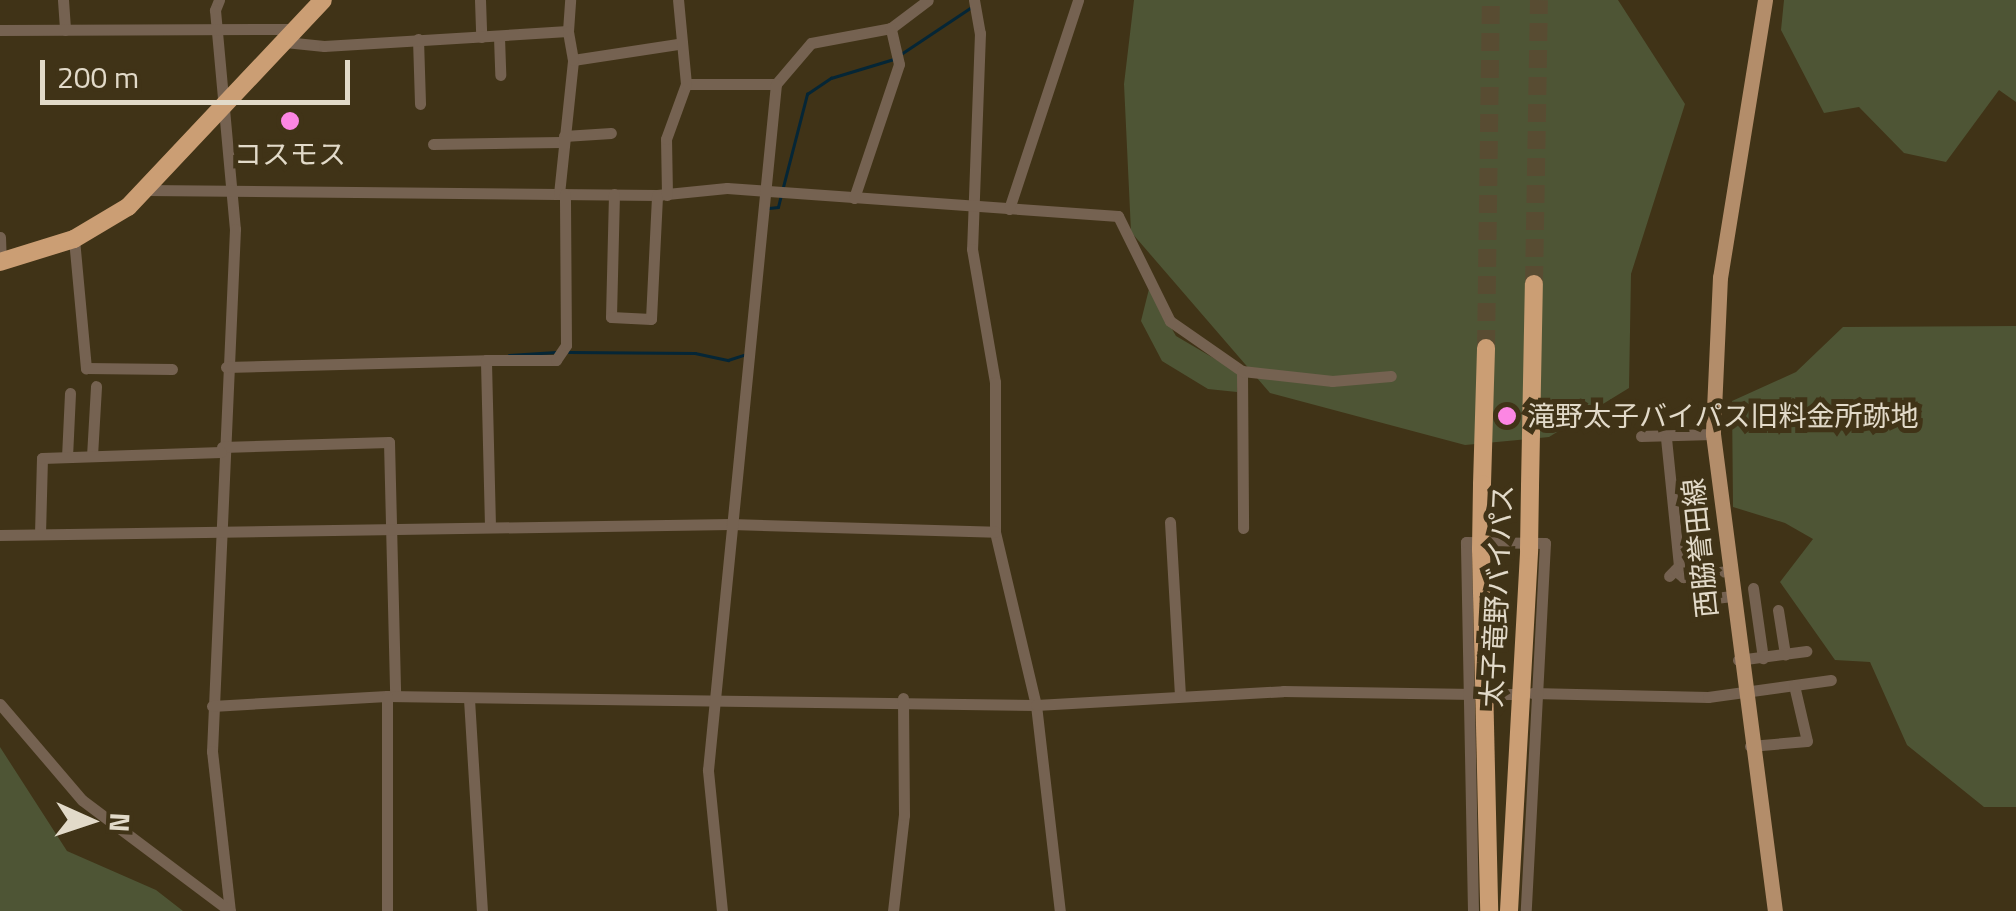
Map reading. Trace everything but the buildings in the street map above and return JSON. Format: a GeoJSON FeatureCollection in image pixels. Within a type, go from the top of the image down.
{"type":"FeatureCollection","features":[{"type":"Feature","properties":{"kind":"highway"},"geometry":{"type":"LineString","coordinates":[[0,262],[74,240],[146,190],[323,0]]}},
{"type":"Feature","properties":{"kind":"highway","name":"太子竜野バイパス"},"geometry":{"type":"LineString","coordinates":[[1511,911],[1510,868],[1529,550],[1534,284]]}},
{"type":"Feature","properties":{"kind":"highway","name":"太子竜野バイパス"},"geometry":{"type":"LineString","coordinates":[[1486,348],[1481,550],[1489,911]]}},
{"type":"Feature","properties":{"kind":"main road","name":"西脇誉田線"},"geometry":{"type":"LineString","coordinates":[[1764,0],[1720,277],[1713,434],[1742,694],[1776,911]]}},
{"type":"Feature","properties":{"kind":"street"},"geometry":{"type":"LineString","coordinates":[[63,0],[66,30]]}},
{"type":"Feature","properties":{"kind":"street"},"geometry":{"type":"LineString","coordinates":[[219,0],[216,30],[236,229],[221,450],[222,531],[212,706],[230,911]]}},
{"type":"Feature","properties":{"kind":"street"},"geometry":{"type":"LineString","coordinates":[[480,0],[482,37]]}},
{"type":"Feature","properties":{"kind":"street"},"geometry":{"type":"LineString","coordinates":[[226,368],[556,360],[566,345],[562,139],[573,60],[568,31],[570,0]]}},
{"type":"Feature","properties":{"kind":"street"},"geometry":{"type":"LineString","coordinates":[[614,194],[611,317],[652,319],[666,138],[686,84],[678,44],[678,0]]}},
{"type":"Feature","properties":{"kind":"street"},"geometry":{"type":"LineString","coordinates":[[722,911],[708,770],[776,84],[811,43],[891,28],[928,0]]}},
{"type":"Feature","properties":{"kind":"street"},"geometry":{"type":"LineString","coordinates":[[974,0],[980,34],[972,249],[995,382],[995,532],[1036,704],[1060,911]]}},
{"type":"Feature","properties":{"kind":"street"},"geometry":{"type":"LineString","coordinates":[[1009,209],[1078,0]]}},
{"type":"Feature","properties":{"kind":"street"},"geometry":{"type":"LineString","coordinates":[[854,198],[899,64],[891,28]]}},
{"type":"Feature","properties":{"kind":"street"},"geometry":{"type":"LineString","coordinates":[[0,30],[216,30],[418,39],[568,31]]}},
{"type":"Feature","properties":{"kind":"street"},"geometry":{"type":"LineString","coordinates":[[500,37],[500,75]]}},
{"type":"Feature","properties":{"kind":"street"},"geometry":{"type":"LineString","coordinates":[[418,39],[420,104]]}},
{"type":"Feature","properties":{"kind":"street"},"geometry":{"type":"LineString","coordinates":[[573,60],[678,44]]}},
{"type":"Feature","properties":{"kind":"street"},"geometry":{"type":"LineString","coordinates":[[686,84],[776,84]]}},
{"type":"Feature","properties":{"kind":"street"},"geometry":{"type":"LineString","coordinates":[[433,144],[612,133]]}},
{"type":"Feature","properties":{"kind":"street"},"geometry":{"type":"LineString","coordinates":[[146,190],[662,195],[764,192],[1118,216],[1170,321],[1242,371],[1332,381],[1390,376]]}},
{"type":"Feature","properties":{"kind":"street"},"geometry":{"type":"LineString","coordinates":[[0,238],[0,262]]}},
{"type":"Feature","properties":{"kind":"street"},"geometry":{"type":"LineString","coordinates":[[74,240],[86,368],[172,369]]}},
{"type":"Feature","properties":{"kind":"street"},"geometry":{"type":"LineString","coordinates":[[486,360],[490,526]]}},
{"type":"Feature","properties":{"kind":"street"},"geometry":{"type":"LineString","coordinates":[[1242,371],[1243,528]]}},
{"type":"Feature","properties":{"kind":"street"},"geometry":{"type":"LineString","coordinates":[[92,456],[96,386]]}},
{"type":"Feature","properties":{"kind":"street"},"geometry":{"type":"LineString","coordinates":[[67,457],[70,393]]}},
{"type":"Feature","properties":{"kind":"street"},"geometry":{"type":"LineString","coordinates":[[1641,436],[1713,434]]}},
{"type":"Feature","properties":{"kind":"street"},"geometry":{"type":"LineString","coordinates":[[1666,438],[1672,573],[1684,577],[1726,571]]}},
{"type":"Feature","properties":{"kind":"street"},"geometry":{"type":"LineString","coordinates":[[40,534],[42,458],[388,442],[391,696],[387,911]]}},
{"type":"Feature","properties":{"kind":"street"},"geometry":{"type":"LineString","coordinates":[[1170,522],[1180,696]]}},
{"type":"Feature","properties":{"kind":"street"},"geometry":{"type":"LineString","coordinates":[[0,535],[731,524],[995,532]]}},
{"type":"Feature","properties":{"kind":"street"},"geometry":{"type":"LineString","coordinates":[[1473,911],[1466,542],[1545,543],[1534,694],[1526,911]]}},
{"type":"Feature","properties":{"kind":"street"},"geometry":{"type":"LineString","coordinates":[[1707,599],[1758,587],[1763,658]]}},
{"type":"Feature","properties":{"kind":"street"},"geometry":{"type":"LineString","coordinates":[[1778,610],[1785,654]]}},
{"type":"Feature","properties":{"kind":"street"},"geometry":{"type":"LineString","coordinates":[[1738,660],[1806,651]]}},
{"type":"Feature","properties":{"kind":"street"},"geometry":{"type":"LineString","coordinates":[[1534,694],[1742,694],[1831,680]]}},
{"type":"Feature","properties":{"kind":"street"},"geometry":{"type":"LineString","coordinates":[[1750,746],[1807,741],[1794,685]]}},
{"type":"Feature","properties":{"kind":"street"},"geometry":{"type":"LineString","coordinates":[[212,706],[391,696],[714,701],[902,698],[1036,704],[1180,696],[1471,694]]}},
{"type":"Feature","properties":{"kind":"street"},"geometry":{"type":"LineString","coordinates":[[1492,694],[1512,694]]}},
{"type":"Feature","properties":{"kind":"street"},"geometry":{"type":"LineString","coordinates":[[893,911],[904,815],[902,698]]}},
{"type":"Feature","properties":{"kind":"street"},"geometry":{"type":"LineString","coordinates":[[469,700],[482,911]]}},
{"type":"Feature","properties":{"kind":"street"},"geometry":{"type":"LineString","coordinates":[[0,704],[82,800],[230,911]]}},
{"type":"Feature","properties":{"kind":"green space"},"geometry":{"type":"Polygon","coordinates":[[[1134,0],[1618,0],[1685,104],[1631,274],[1629,388],[1549,437],[1465,445],[1270,393],[1131,232],[1124,84],[1134,0]]]}},
{"type":"Feature","properties":{"kind":"green space"},"geometry":{"type":"Polygon","coordinates":[[[1784,0],[2016,0],[2016,102],[1999,90],[1946,162],[1904,153],[1859,107],[1824,113],[1781,30],[1784,0]]]}},
{"type":"Feature","properties":{"kind":"green space"},"geometry":{"type":"Polygon","coordinates":[[[1149,289],[1176,336],[1239,373],[1237,392],[1208,389],[1162,361],[1141,321],[1149,289]]]}},
{"type":"Feature","properties":{"kind":"green space"},"geometry":{"type":"Polygon","coordinates":[[[2016,326],[2016,807],[1984,807],[1907,745],[1870,662],[1835,660],[1780,582],[1813,539],[1785,523],[1733,507],[1732,401],[1796,372],[1843,327],[2016,326]]]}},
{"type":"Feature","properties":{"kind":"green space"},"geometry":{"type":"Polygon","coordinates":[[[0,747],[67,851],[156,890],[183,911],[0,911],[0,747]]]}},
{"type":"Feature","properties":{"kind":"waterway"},"geometry":{"type":"LineString","coordinates":[[901,54],[973,6]]}},
{"type":"Feature","properties":{"kind":"waterway"},"geometry":{"type":"LineString","coordinates":[[783,187],[807,94],[831,78],[894,59]]}},
{"type":"Feature","properties":{"kind":"waterway"},"geometry":{"type":"LineString","coordinates":[[769,208],[778,207],[781,195]]}},
{"type":"Feature","properties":{"kind":"waterway"},"geometry":{"type":"LineString","coordinates":[[509,355],[556,352]]}},
{"type":"Feature","properties":{"kind":"waterway"},"geometry":{"type":"LineString","coordinates":[[569,352],[695,353],[728,360],[743,355]]}},
{"type":"Feature","properties":{"kind":"tunnel"},"geometry":{"type":"LineString","coordinates":[[1486,348],[1491,0]]}},
{"type":"Feature","properties":{"kind":"tunnel"},"geometry":{"type":"LineString","coordinates":[[1534,284],[1539,0]]}},
{"type":"Feature","properties":{"kind":"place","name":"コスモス"},"geometry":{"type":"Point","coordinates":[290,121]}},
{"type":"Feature","properties":{"kind":"place","name":"滝野太子バイパス旧料金所跡地"},"geometry":{"type":"Point","coordinates":[1507,416]}}]}
